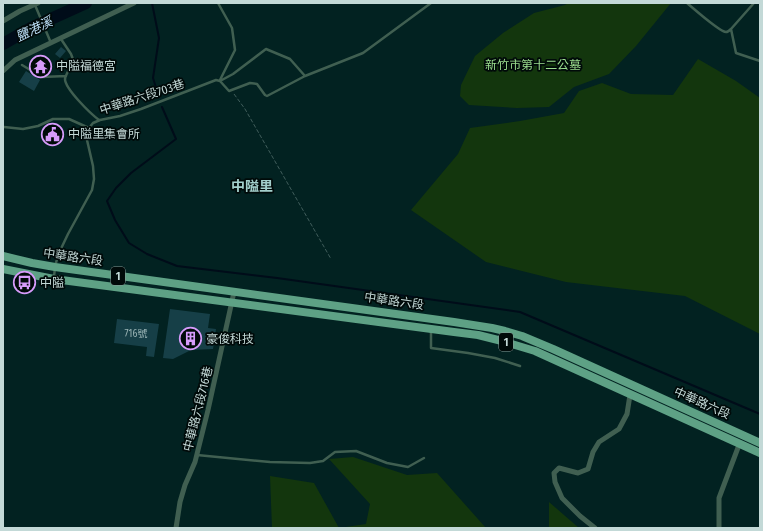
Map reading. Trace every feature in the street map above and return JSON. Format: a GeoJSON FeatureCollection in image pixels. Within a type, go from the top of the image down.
{"type":"FeatureCollection","features":[{"type":"Feature","properties":{"kind":"main road","name":"中華路六段"},"geometry":{"type":"LineString","coordinates":[[3,256],[55,267],[454,322],[506,331],[553,349],[760,443]]}},
{"type":"Feature","properties":{"kind":"main road","name":"中華路六段"},"geometry":{"type":"LineString","coordinates":[[3,269],[54,279],[478,335],[535,351],[760,453]]}},
{"type":"Feature","properties":{"kind":"main road"},"geometry":{"type":"LineString","coordinates":[[721,436],[726,427]]}},
{"type":"Feature","properties":{"kind":"street"},"geometry":{"type":"LineString","coordinates":[[3,21],[36,3]]}},
{"type":"Feature","properties":{"kind":"street"},"geometry":{"type":"LineString","coordinates":[[3,71],[15,60],[134,3]]}},
{"type":"Feature","properties":{"kind":"street","name":"中華路六段716巷"},"geometry":{"type":"LineString","coordinates":[[176,528],[180,502],[197,455],[234,292]]}},
{"type":"Feature","properties":{"kind":"street"},"geometry":{"type":"LineString","coordinates":[[594,528],[562,498],[554,482],[554,473],[559,468],[578,473],[588,469],[593,452],[599,442],[619,429],[627,414],[630,395]]}},
{"type":"Feature","properties":{"kind":"street"},"geometry":{"type":"LineString","coordinates":[[719,528],[719,498],[739,444]]}},
{"type":"Feature","properties":{"kind":"lane"},"geometry":{"type":"LineString","coordinates":[[36,3],[51,43]]}},
{"type":"Feature","properties":{"kind":"lane"},"geometry":{"type":"LineString","coordinates":[[218,3],[232,28],[235,50],[220,80],[229,91],[250,83],[257,84],[265,95],[268,96],[305,76],[363,53],[431,3]]}},
{"type":"Feature","properties":{"kind":"lane"},"geometry":{"type":"LineString","coordinates":[[687,3],[724,32],[731,29],[754,3]]}},
{"type":"Feature","properties":{"kind":"lane"},"geometry":{"type":"LineString","coordinates":[[731,29],[736,53],[760,61]]}},
{"type":"Feature","properties":{"kind":"lane"},"geometry":{"type":"LineString","coordinates":[[61,39],[74,62],[66,76],[65,80],[67,85],[85,107],[100,120]]}},
{"type":"Feature","properties":{"kind":"lane","name":"中華路六段703巷"},"geometry":{"type":"LineString","coordinates":[[54,279],[58,256],[92,190],[94,166],[87,140],[87,134],[93,123],[141,109],[216,80],[220,80],[233,74],[266,49],[290,59],[305,76]]}},
{"type":"Feature","properties":{"kind":"lane"},"geometry":{"type":"LineString","coordinates":[[22,65],[42,77],[66,76]]}},
{"type":"Feature","properties":{"kind":"lane"},"geometry":{"type":"LineString","coordinates":[[4,127],[23,129],[38,126],[53,119],[69,119],[89,128]]}},
{"type":"Feature","properties":{"kind":"lane"},"geometry":{"type":"LineString","coordinates":[[431,329],[431,348],[495,358],[520,366]]}},
{"type":"Feature","properties":{"kind":"lane"},"geometry":{"type":"LineString","coordinates":[[197,455],[310,464],[323,462],[335,452],[356,451],[387,463],[408,467],[424,458]]}},
{"type":"Feature","properties":{"kind":"path"},"geometry":{"type":"LineString","coordinates":[[231,90],[245,109],[331,259]]}},
{"type":"Feature","properties":{"kind":"green space","name":"新竹市第十二公墓"},"geometry":{"type":"Polygon","coordinates":[[[568,3],[671,3],[636,46],[609,74],[574,87],[549,107],[517,108],[469,105],[460,96],[461,85],[475,56],[503,33],[534,13],[568,3]]]}},
{"type":"Feature","properties":{"kind":"green space"},"geometry":{"type":"Polygon","coordinates":[[[698,59],[736,81],[760,98],[760,334],[685,296],[566,282],[486,262],[411,210],[458,154],[470,128],[564,113],[579,91],[602,83],[631,94],[673,95],[698,59]]]}},
{"type":"Feature","properties":{"kind":"green space"},"geometry":{"type":"Polygon","coordinates":[[[353,457],[407,475],[437,473],[486,528],[339,528],[366,524],[370,504],[329,459],[353,457]]]}},
{"type":"Feature","properties":{"kind":"green space"},"geometry":{"type":"Polygon","coordinates":[[[270,476],[314,483],[339,528],[272,528],[270,476]]]}},
{"type":"Feature","properties":{"kind":"green space"},"geometry":{"type":"Polygon","coordinates":[[[549,502],[579,528],[549,528],[549,502]]]}},
{"type":"Feature","properties":{"kind":"building"},"geometry":{"type":"Polygon","coordinates":[[[61,47],[66,51],[60,58],[55,54],[61,47]]]}},
{"type":"Feature","properties":{"kind":"building","name":"中隘福德宮"},"geometry":{"type":"Polygon","coordinates":[[[41,60],[46,65],[39,71],[34,67],[41,60]]]}},
{"type":"Feature","properties":{"kind":"building"},"geometry":{"type":"Polygon","coordinates":[[[26,71],[40,80],[34,91],[19,82],[26,71]]]}},
{"type":"Feature","properties":{"kind":"building","name":"中隘里集會所"},"geometry":{"type":"Polygon","coordinates":[[[47,125],[57,125],[58,143],[49,144],[47,125]]]}},
{"type":"Feature","properties":{"kind":"building","name":"豪俊科技"},"geometry":{"type":"Polygon","coordinates":[[[170,309],[210,314],[208,328],[216,329],[213,349],[191,350],[173,359],[163,358],[170,309]]]}},
{"type":"Feature","properties":{"kind":"building"},"geometry":{"type":"Polygon","coordinates":[[[117,319],[159,324],[154,357],[146,356],[147,347],[114,343],[117,319]]]}},
{"type":"Feature","properties":{"kind":"waterway","name":"鹽港溪"},"geometry":{"type":"LineString","coordinates":[[3,44],[31,28],[86,3]]}},
{"type":"Feature","properties":{"kind":"waterway"},"geometry":{"type":"LineString","coordinates":[[152,3],[159,38],[153,78],[159,97]]}},
{"type":"Feature","properties":{"kind":"waterway"},"geometry":{"type":"LineString","coordinates":[[162,107],[176,139],[131,173],[116,188],[107,201],[115,220],[129,243],[147,254],[177,266],[277,278],[520,312],[760,414]]}},
{"type":"Feature","properties":{"kind":"place","name":"中隘福德宮"},"geometry":{"type":"Point","coordinates":[40,66]}},
{"type":"Feature","properties":{"kind":"place","name":"中隘里集會所"},"geometry":{"type":"Point","coordinates":[53,134]}},
{"type":"Feature","properties":{"kind":"place","name":"中隘"},"geometry":{"type":"Point","coordinates":[24,283]}},
{"type":"Feature","properties":{"kind":"place","name":"豪俊科技"},"geometry":{"type":"Point","coordinates":[190,339]}},
{"type":"Feature","properties":{"kind":"district","name":"中隘里"},"geometry":{"type":"Point","coordinates":[252,186]}}]}
